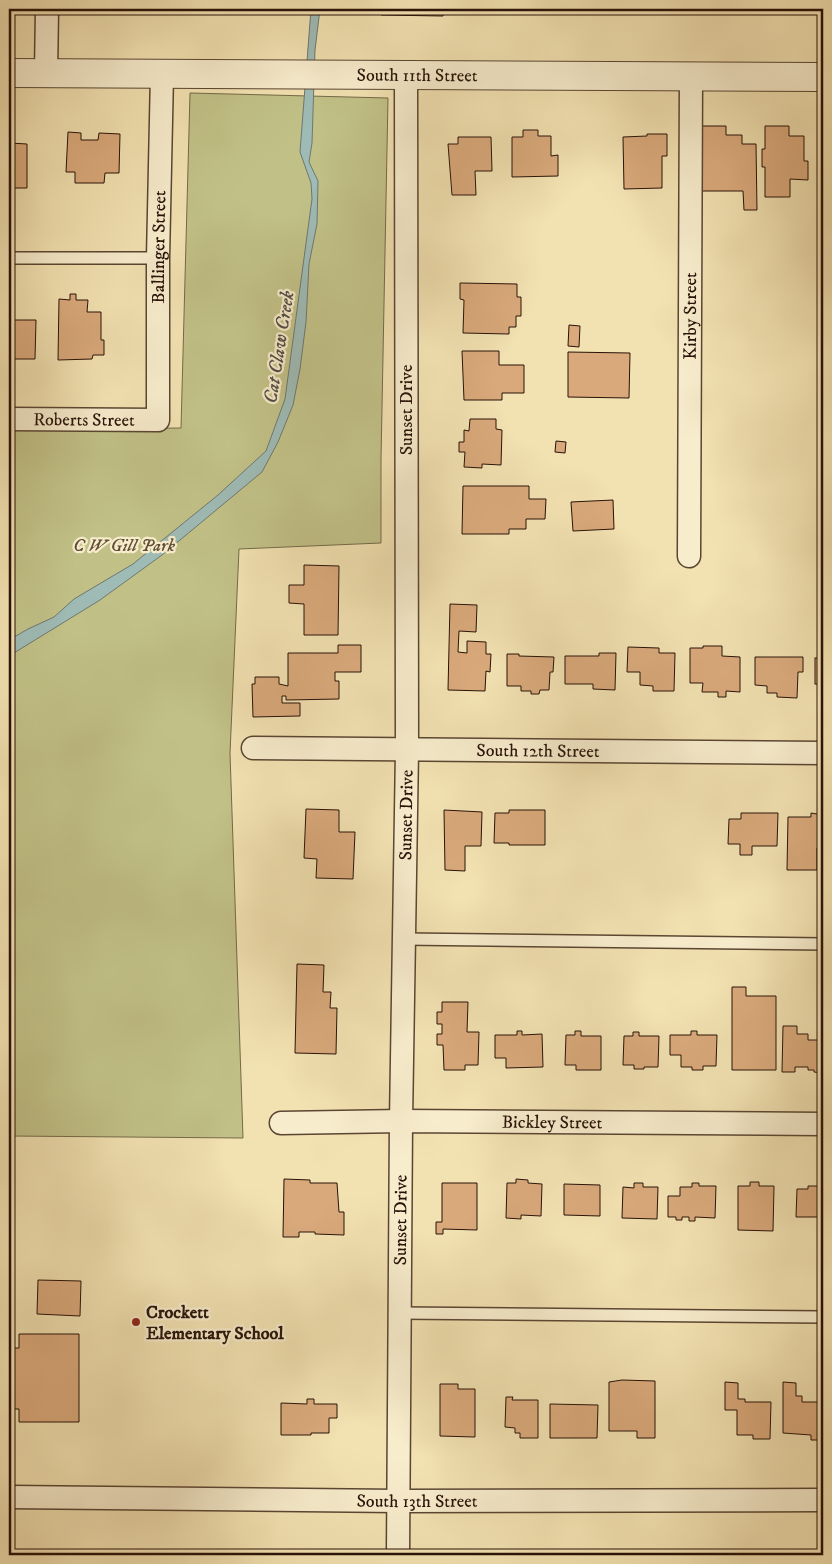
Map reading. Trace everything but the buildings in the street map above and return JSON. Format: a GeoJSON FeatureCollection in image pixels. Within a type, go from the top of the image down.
{"type":"FeatureCollection","features":[{"type":"Feature","properties":{"kind":"street"},"geometry":{"type":"LineString","coordinates":[[46,9],[46,73]]}},
{"type":"Feature","properties":{"kind":"street","name":"South 11th Street"},"geometry":{"type":"LineString","coordinates":[[9,73],[823,77]]}},
{"type":"Feature","properties":{"kind":"street","name":"Ballinger Street"},"geometry":{"type":"LineString","coordinates":[[158,420],[158,258],[162,74]]}},
{"type":"Feature","properties":{"kind":"street","name":"Sunset Drive"},"geometry":{"type":"LineString","coordinates":[[398,1555],[401,1121],[407,750],[406,76]]}},
{"type":"Feature","properties":{"kind":"street","name":"Kirby Street"},"geometry":{"type":"LineString","coordinates":[[689,556],[690,76]]}},
{"type":"Feature","properties":{"kind":"street","name":"Roberts Street"},"geometry":{"type":"LineString","coordinates":[[9,419],[158,420]]}},
{"type":"Feature","properties":{"kind":"street","name":"South 12th Street"},"geometry":{"type":"LineString","coordinates":[[253,748],[823,753]]}},
{"type":"Feature","properties":{"kind":"street","name":"Bickley Street"},"geometry":{"type":"LineString","coordinates":[[281,1123],[401,1121],[823,1124]]}},
{"type":"Feature","properties":{"kind":"street","name":"South 13th Street"},"geometry":{"type":"LineString","coordinates":[[9,1497],[398,1500],[823,1500]]}},
{"type":"Feature","properties":{"kind":"lane"},"geometry":{"type":"LineString","coordinates":[[9,258],[158,258]]}},
{"type":"Feature","properties":{"kind":"lane"},"geometry":{"type":"LineString","coordinates":[[404,939],[823,944]]}},
{"type":"Feature","properties":{"kind":"lane"},"geometry":{"type":"LineString","coordinates":[[400,1313],[823,1317]]}},
{"type":"Feature","properties":{"kind":"green space","name":"C W Gill Park"},"geometry":{"type":"Polygon","coordinates":[[[190,93],[388,98],[381,543],[239,549],[230,753],[243,1138],[9,1136],[9,430],[181,428],[190,93]]]}},
{"type":"Feature","properties":{"kind":"water"},"geometry":{"type":"Polygon","coordinates":[[[311,9],[320,9],[315,50],[312,143],[309,162],[318,181],[317,224],[309,264],[306,322],[300,369],[293,405],[278,442],[262,472],[162,555],[100,600],[9,656],[9,640],[54,617],[74,599],[133,564],[218,495],[266,451],[285,399],[312,199],[311,183],[300,152],[311,9]]]}},
{"type":"Feature","properties":{"kind":"place","name":"Crockett Elementary School"},"geometry":{"type":"Point","coordinates":[136,1322]}},
{"type":"Feature","properties":{"kind":"water label","name":"Cat Claw Creek"},"geometry":{"type":"Point","coordinates":[278,347]}}]}
